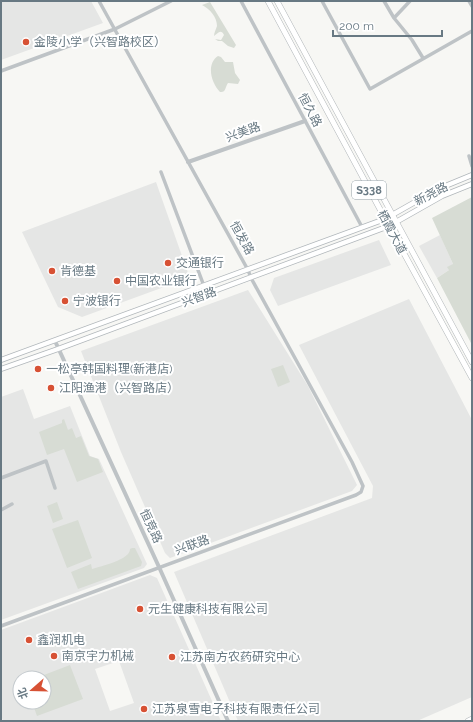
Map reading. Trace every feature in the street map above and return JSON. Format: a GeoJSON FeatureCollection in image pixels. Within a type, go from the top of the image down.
{"type":"FeatureCollection","features":[{"type":"Feature","properties":{"kind":"main road","name":"栖霞大道"},"geometry":{"type":"LineString","coordinates":[[268,1],[472,378]]}},
{"type":"Feature","properties":{"kind":"main road","name":"栖霞大道"},"geometry":{"type":"LineString","coordinates":[[277,1],[391,215],[472,362]]}},
{"type":"Feature","properties":{"kind":"main road","name":"新尧路"},"geometry":{"type":"LineString","coordinates":[[391,215],[438,189],[472,174]]}},
{"type":"Feature","properties":{"kind":"main road","name":"新尧路"},"geometry":{"type":"LineString","coordinates":[[396,222],[442,196],[472,184]]}},
{"type":"Feature","properties":{"kind":"main road","name":"兴智路"},"geometry":{"type":"LineString","coordinates":[[1,360],[248,270],[385,219],[391,215]]}},
{"type":"Feature","properties":{"kind":"main road","name":"兴智路"},"geometry":{"type":"LineString","coordinates":[[1,368],[58,349],[251,278],[389,226],[396,222]]}},
{"type":"Feature","properties":{"kind":"street","name":"恒发路"},"geometry":{"type":"LineString","coordinates":[[99,1],[248,270],[352,462],[363,486]]}},
{"type":"Feature","properties":{"kind":"street"},"geometry":{"type":"LineString","coordinates":[[1,70],[115,29],[171,1]]}},
{"type":"Feature","properties":{"kind":"street","name":"恒久路"},"geometry":{"type":"LineString","coordinates":[[241,1],[362,227]]}},
{"type":"Feature","properties":{"kind":"street"},"geometry":{"type":"LineString","coordinates":[[322,1],[370,89],[472,31]]}},
{"type":"Feature","properties":{"kind":"street"},"geometry":{"type":"LineString","coordinates":[[384,1],[394,18],[412,40],[423,58]]}},
{"type":"Feature","properties":{"kind":"street"},"geometry":{"type":"LineString","coordinates":[[394,18],[410,1]]}},
{"type":"Feature","properties":{"kind":"street"},"geometry":{"type":"LineString","coordinates":[[469,1],[472,6]]}},
{"type":"Feature","properties":{"kind":"street","name":"兴美路"},"geometry":{"type":"LineString","coordinates":[[188,162],[305,121]]}},
{"type":"Feature","properties":{"kind":"street"},"geometry":{"type":"LineString","coordinates":[[468,156],[472,166]]}},
{"type":"Feature","properties":{"kind":"street"},"geometry":{"type":"LineString","coordinates":[[161,172],[204,286]]}},
{"type":"Feature","properties":{"kind":"street","name":"恒竞路"},"geometry":{"type":"LineString","coordinates":[[55,341],[228,721]]}},
{"type":"Feature","properties":{"kind":"street"},"geometry":{"type":"LineString","coordinates":[[1,478],[46,461],[56,488]]}},
{"type":"Feature","properties":{"kind":"street","name":"兴联路"},"geometry":{"type":"LineString","coordinates":[[1,626],[356,495],[361,492],[363,486]]}},
{"type":"Feature","properties":{"kind":"street"},"geometry":{"type":"LineString","coordinates":[[1,510],[12,504]]}},
{"type":"Feature","properties":{"kind":"shaded area","name":"金陵小学（兴智路校区）"},"geometry":{"type":"Polygon","coordinates":[[[1,1],[91,1],[103,23],[1,60],[1,1]]]}},
{"type":"Feature","properties":{"kind":"shaded area"},"geometry":{"type":"Polygon","coordinates":[[[210,2],[236,45],[234,48],[215,39],[221,40],[224,35],[220,32],[214,36],[217,26],[216,19],[208,9],[202,5],[210,2]]]}},
{"type":"Feature","properties":{"kind":"shaded area"},"geometry":{"type":"Polygon","coordinates":[[[218,56],[225,62],[233,62],[235,73],[240,80],[238,84],[228,83],[222,92],[220,92],[214,84],[211,74],[212,64],[214,59],[218,56]]]}},
{"type":"Feature","properties":{"kind":"shaded area"},"geometry":{"type":"Polygon","coordinates":[[[156,182],[188,273],[186,279],[82,317],[58,307],[22,232],[156,182]]]}},
{"type":"Feature","properties":{"kind":"shaded area"},"geometry":{"type":"Polygon","coordinates":[[[472,197],[472,345],[437,278],[449,270],[447,267],[453,264],[432,218],[472,197]]]}},
{"type":"Feature","properties":{"kind":"shaded area"},"geometry":{"type":"Polygon","coordinates":[[[440,235],[453,264],[449,270],[437,278],[419,246],[440,235]]]}},
{"type":"Feature","properties":{"kind":"shaded area"},"geometry":{"type":"Polygon","coordinates":[[[379,240],[391,265],[278,306],[270,290],[274,278],[379,240]]]}},
{"type":"Feature","properties":{"kind":"shaded area"},"geometry":{"type":"Polygon","coordinates":[[[248,290],[308,386],[357,485],[352,491],[170,558],[165,553],[121,452],[81,351],[248,290]]]}},
{"type":"Feature","properties":{"kind":"shaded area"},"geometry":{"type":"Polygon","coordinates":[[[409,299],[472,420],[472,697],[417,721],[238,721],[174,572],[372,498],[373,486],[299,345],[409,299]]]}},
{"type":"Feature","properties":{"kind":"shaded area"},"geometry":{"type":"Polygon","coordinates":[[[283,365],[290,382],[278,387],[271,369],[283,365]]]}},
{"type":"Feature","properties":{"kind":"shaded area"},"geometry":{"type":"Polygon","coordinates":[[[23,389],[34,419],[70,406],[90,456],[99,459],[147,564],[144,568],[1,620],[1,397],[23,389]]]}},
{"type":"Feature","properties":{"kind":"shaded area"},"geometry":{"type":"Polygon","coordinates":[[[64,419],[68,430],[72,428],[76,438],[81,436],[89,456],[98,459],[103,472],[77,482],[64,449],[47,455],[39,432],[62,423],[62,420],[64,419]]]}},
{"type":"Feature","properties":{"kind":"shaded area"},"geometry":{"type":"Polygon","coordinates":[[[57,502],[63,519],[53,523],[47,506],[57,502]]]}},
{"type":"Feature","properties":{"kind":"shaded area"},"geometry":{"type":"Polygon","coordinates":[[[78,520],[92,558],[67,568],[52,529],[78,520]]]}},
{"type":"Feature","properties":{"kind":"shaded area"},"geometry":{"type":"Polygon","coordinates":[[[135,548],[142,562],[141,566],[78,589],[71,572],[91,564],[92,569],[114,562],[129,553],[130,549],[135,548]]]}},
{"type":"Feature","properties":{"kind":"shaded area"},"geometry":{"type":"Polygon","coordinates":[[[150,575],[157,578],[221,721],[3,721],[1,715],[1,630],[150,575]],[[119,661],[95,669],[110,711],[134,703],[119,661]]]}},
{"type":"Feature","properties":{"kind":"shaded area"},"geometry":{"type":"Polygon","coordinates":[[[70,665],[83,699],[37,716],[35,710],[52,710],[52,672],[70,665]]]}},
{"type":"Feature","properties":{"kind":"place","name":"金陵小学（兴智路校区）"},"geometry":{"type":"Point","coordinates":[26,42]}},
{"type":"Feature","properties":{"kind":"place","name":"交通银行"},"geometry":{"type":"Point","coordinates":[168,263]}},
{"type":"Feature","properties":{"kind":"place","name":"肯德基"},"geometry":{"type":"Point","coordinates":[52,271]}},
{"type":"Feature","properties":{"kind":"place","name":"中国农业银行"},"geometry":{"type":"Point","coordinates":[117,281]}},
{"type":"Feature","properties":{"kind":"place","name":"宁波银行"},"geometry":{"type":"Point","coordinates":[65,301]}},
{"type":"Feature","properties":{"kind":"place","name":"一松亭韩国料理(新港店)"},"geometry":{"type":"Point","coordinates":[38,369]}},
{"type":"Feature","properties":{"kind":"place","name":"江阳渔港（兴智路店）"},"geometry":{"type":"Point","coordinates":[51,388]}},
{"type":"Feature","properties":{"kind":"place","name":"元生健康科技有限公司"},"geometry":{"type":"Point","coordinates":[140,609]}},
{"type":"Feature","properties":{"kind":"place","name":"鑫润机电"},"geometry":{"type":"Point","coordinates":[29,640]}},
{"type":"Feature","properties":{"kind":"place","name":"南京宇力机械"},"geometry":{"type":"Point","coordinates":[54,656]}},
{"type":"Feature","properties":{"kind":"place","name":"江苏南方农药研究中心"},"geometry":{"type":"Point","coordinates":[172,657]}},
{"type":"Feature","properties":{"kind":"place","name":"江苏泉雪电子科技有限责任公司"},"geometry":{"type":"Point","coordinates":[144,709]}}]}
